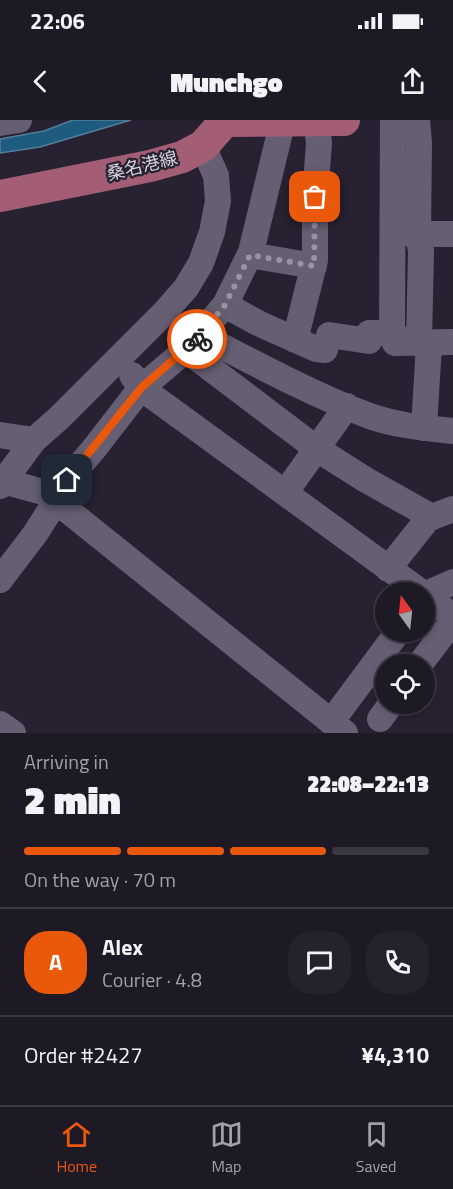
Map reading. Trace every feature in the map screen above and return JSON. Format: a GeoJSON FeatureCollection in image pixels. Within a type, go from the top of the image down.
{"type":"FeatureCollection","features":[{"type":"Feature","properties":{"kind":"main road","name":"桑名港線"},"geometry":{"type":"LineString","coordinates":[[0,196],[150,166],[182,157],[203,146],[225,120],[344,120]]}},
{"type":"Feature","properties":{"kind":"street"},"geometry":{"type":"LineString","coordinates":[[0,123],[19,120]]}},
{"type":"Feature","properties":{"kind":"street"},"geometry":{"type":"LineString","coordinates":[[0,580],[35,534],[55,498],[141,388],[193,343],[225,305],[250,255],[283,120]]}},
{"type":"Feature","properties":{"kind":"street"},"geometry":{"type":"LineString","coordinates":[[295,340],[314,266],[319,143],[316,120]]}},
{"type":"Feature","properties":{"kind":"street"},"geometry":{"type":"LineString","coordinates":[[393,120],[392,333],[395,334],[395,342],[434,343]]}},
{"type":"Feature","properties":{"kind":"street"},"geometry":{"type":"LineString","coordinates":[[417,120],[418,234],[434,343],[424,428]]}},
{"type":"Feature","properties":{"kind":"street"},"geometry":{"type":"LineString","coordinates":[[203,146],[216,176],[218,201],[212,232],[201,263],[186,288],[171,305],[120,358],[34,440],[2,484],[55,498],[338,728],[392,642]]}},
{"type":"Feature","properties":{"kind":"street"},"geometry":{"type":"LineString","coordinates":[[392,233],[453,234]]}},
{"type":"Feature","properties":{"kind":"street"},"geometry":{"type":"LineString","coordinates":[[250,255],[314,266]]}},
{"type":"Feature","properties":{"kind":"street"},"geometry":{"type":"LineString","coordinates":[[225,305],[295,340],[325,350],[329,335],[369,341],[369,333],[392,333]]}},
{"type":"Feature","properties":{"kind":"street"},"geometry":{"type":"LineString","coordinates":[[193,343],[368,416],[424,428],[453,431]]}},
{"type":"Feature","properties":{"kind":"street"},"geometry":{"type":"LineString","coordinates":[[193,343],[317,449],[366,480],[443,513]]}},
{"type":"Feature","properties":{"kind":"street"},"geometry":{"type":"LineString","coordinates":[[120,358],[141,388],[406,582]]}},
{"type":"Feature","properties":{"kind":"street"},"geometry":{"type":"LineString","coordinates":[[285,493],[347,406]]}},
{"type":"Feature","properties":{"kind":"street"},"geometry":{"type":"LineString","coordinates":[[0,435],[34,440]]}},
{"type":"Feature","properties":{"kind":"street"},"geometry":{"type":"LineString","coordinates":[[388,569],[427,520],[443,513]]}},
{"type":"Feature","properties":{"kind":"street"},"geometry":{"type":"LineString","coordinates":[[435,590],[453,582]]}},
{"type":"Feature","properties":{"kind":"street"},"geometry":{"type":"LineString","coordinates":[[435,603],[453,616]]}},
{"type":"Feature","properties":{"kind":"street"},"geometry":{"type":"LineString","coordinates":[[428,654],[453,621]]}},
{"type":"Feature","properties":{"kind":"street"},"geometry":{"type":"LineString","coordinates":[[0,724],[13,733]]}},
{"type":"Feature","properties":{"kind":"water"},"geometry":{"type":"Polygon","coordinates":[[[73,120],[131,120],[40,147],[0,153],[0,139],[44,131],[73,120]]]}},
{"type":"Feature","properties":{"kind":"way so far"},"geometry":{"type":"LineString","coordinates":[[197,339],[225,305],[250,255],[314,266],[315,197]]}},
{"type":"Feature","properties":{"kind":"route"},"geometry":{"type":"LineString","coordinates":[[67,480],[141,388],[197,339]]}}]}
